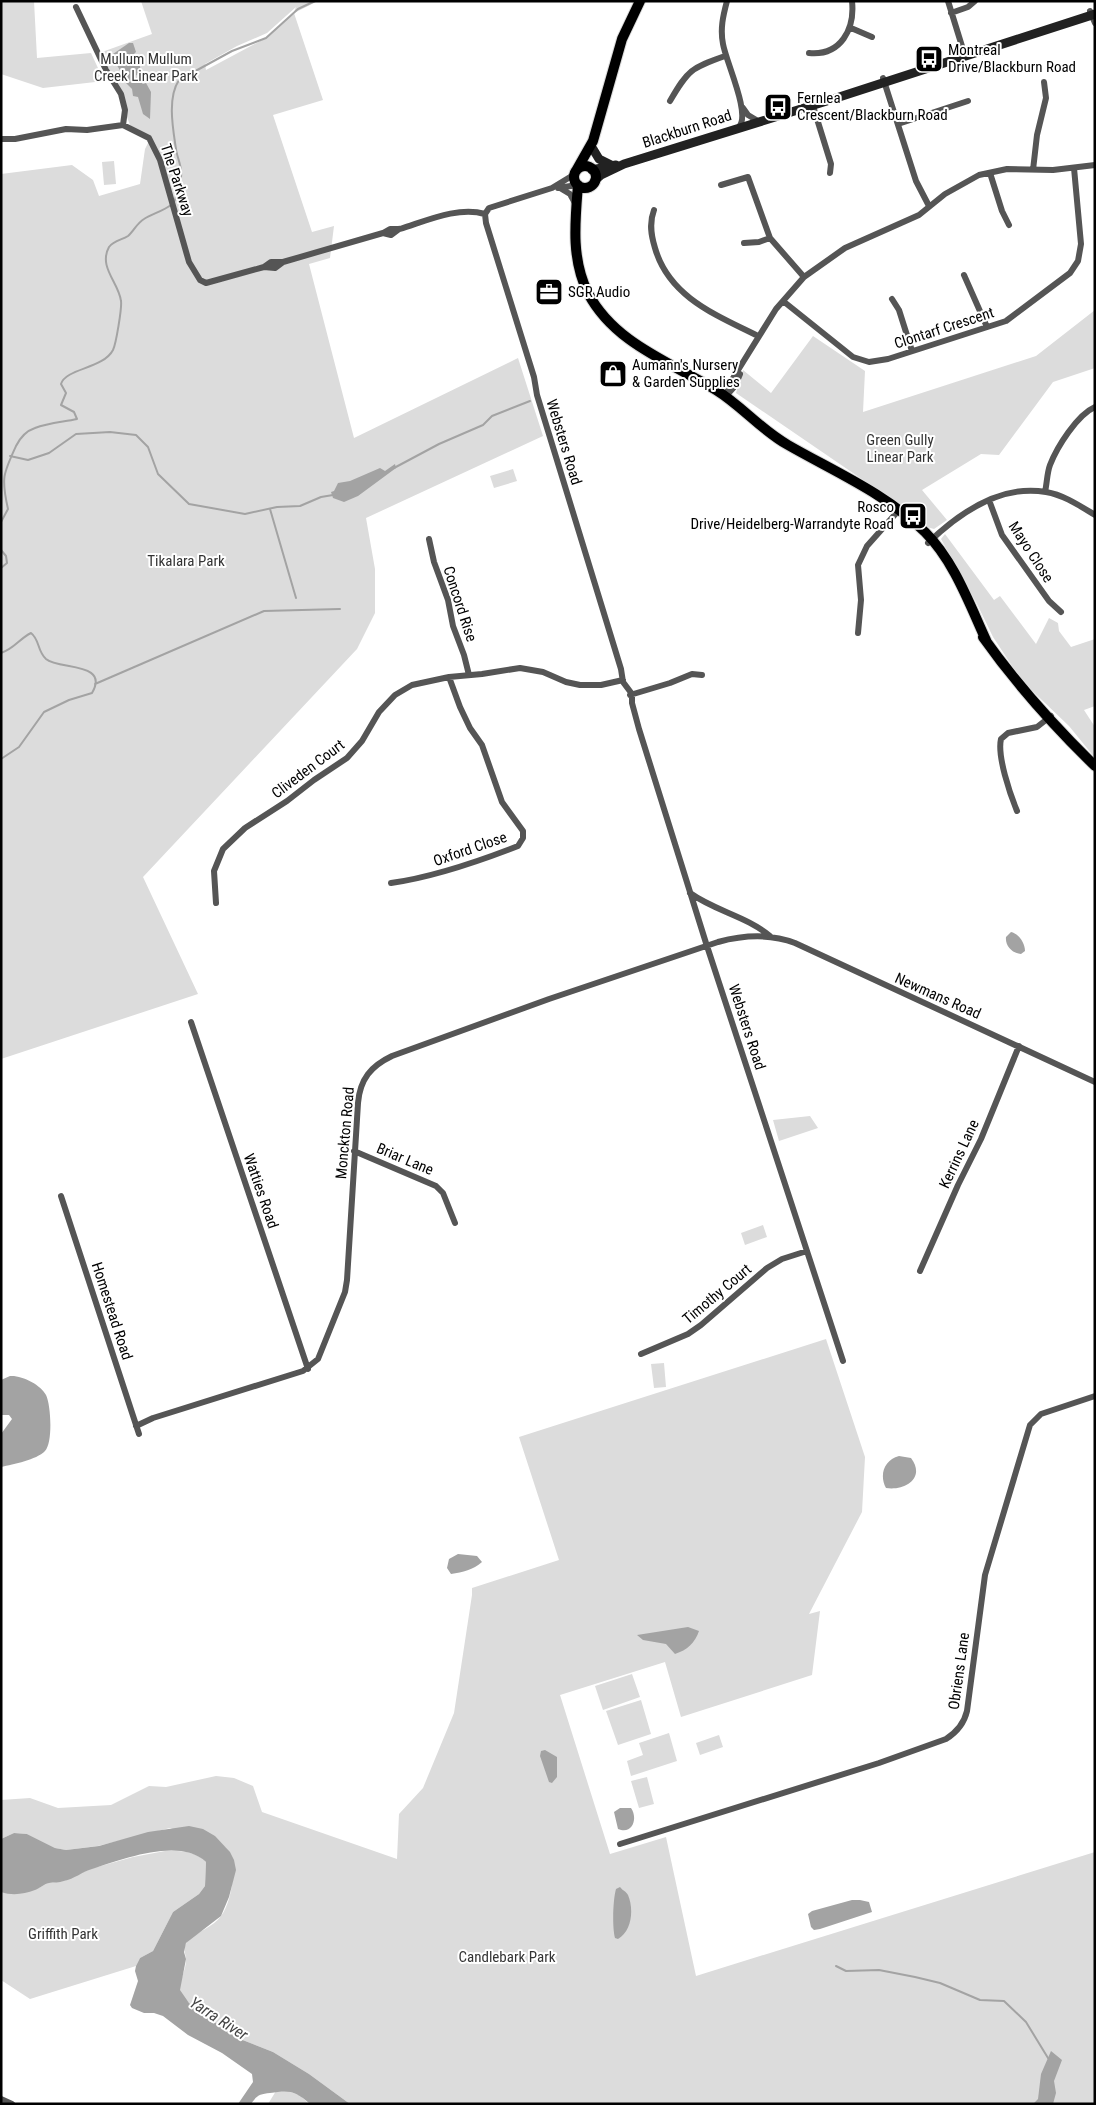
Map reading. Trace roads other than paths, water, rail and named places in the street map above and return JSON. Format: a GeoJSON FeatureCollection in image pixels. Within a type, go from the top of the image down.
{"type":"FeatureCollection","features":[{"type":"Feature","properties":{"kind":"main road"},"geometry":{"type":"LineString","coordinates":[[577,212],[593,184],[595,174],[592,169],[593,145],[622,38],[640,1]]}},
{"type":"Feature","properties":{"kind":"main road","name":"Blackburn Road"},"geometry":{"type":"LineString","coordinates":[[593,184],[601,175],[624,164],[758,121],[813,106],[883,80],[965,53],[1093,14]]}},
{"type":"Feature","properties":{"kind":"main road","name":"Blackburn Road"},"geometry":{"type":"LineString","coordinates":[[758,121],[810,101],[883,80]]}},
{"type":"Feature","properties":{"kind":"main road"},"geometry":{"type":"LineString","coordinates":[[593,145],[600,159],[611,165]]}},
{"type":"Feature","properties":{"kind":"main road"},"geometry":{"type":"LineString","coordinates":[[593,145],[576,172],[577,212],[575,233],[577,259],[588,293],[603,316],[630,341],[728,393],[805,453],[858,482],[897,512],[930,542],[951,568],[986,640],[1022,688],[1050,717],[1069,732],[1095,766]]}},
{"type":"Feature","properties":{"kind":"main road","name":"Blackburn Road"},"geometry":{"type":"LineString","coordinates":[[592,169],[624,164]]}},
{"type":"Feature","properties":{"kind":"main road"},"geometry":{"type":"LineString","coordinates":[[576,172],[583,167],[592,169]]}},
{"type":"Feature","properties":{"kind":"main road"},"geometry":{"type":"LineString","coordinates":[[577,185],[584,188],[593,184]]}},
{"type":"Feature","properties":{"kind":"street"},"geometry":{"type":"LineString","coordinates":[[727,1],[722,32],[726,56],[742,106],[743,121],[739,127]]}},
{"type":"Feature","properties":{"kind":"street"},"geometry":{"type":"LineString","coordinates":[[809,53],[817,54],[831,49],[838,44],[851,28],[853,20],[852,1]]}},
{"type":"Feature","properties":{"kind":"street"},"geometry":{"type":"LineString","coordinates":[[948,1],[965,53]]}},
{"type":"Feature","properties":{"kind":"street"},"geometry":{"type":"LineString","coordinates":[[951,13],[968,7],[975,1]]}},
{"type":"Feature","properties":{"kind":"street"},"geometry":{"type":"LineString","coordinates":[[1,139],[15,139],[66,129],[87,130],[123,124],[125,110],[121,94],[106,70],[76,7]]}},
{"type":"Feature","properties":{"kind":"street"},"geometry":{"type":"LineString","coordinates":[[851,28],[872,37]]}},
{"type":"Feature","properties":{"kind":"street"},"geometry":{"type":"LineString","coordinates":[[670,101],[684,76],[690,71],[699,65],[726,56]]}},
{"type":"Feature","properties":{"kind":"street"},"geometry":{"type":"LineString","coordinates":[[883,80],[916,181],[929,206]]}},
{"type":"Feature","properties":{"kind":"street"},"geometry":{"type":"LineString","coordinates":[[1033,170],[1037,134],[1046,98],[1044,82]]}},
{"type":"Feature","properties":{"kind":"street"},"geometry":{"type":"LineString","coordinates":[[898,124],[968,101]]}},
{"type":"Feature","properties":{"kind":"street"},"geometry":{"type":"LineString","coordinates":[[742,106],[748,115],[758,121]]}},
{"type":"Feature","properties":{"kind":"street"},"geometry":{"type":"LineString","coordinates":[[813,106],[831,164],[830,173]]}},
{"type":"Feature","properties":{"kind":"street","name":"The Parkway"},"geometry":{"type":"LineString","coordinates":[[123,124],[148,138],[154,144],[189,262],[200,280],[206,283],[264,267],[271,262],[283,262],[383,233],[391,235],[400,228],[461,212],[475,211],[485,214]]}},
{"type":"Feature","properties":{"kind":"street"},"geometry":{"type":"LineString","coordinates":[[728,393],[758,336],[783,301],[804,277],[845,248],[919,215],[945,194],[979,175],[1007,169],[1033,170],[1095,165]]}},
{"type":"Feature","properties":{"kind":"street","name":"Clontarf Crescent"},"geometry":{"type":"LineString","coordinates":[[783,301],[852,357],[860,360],[878,361],[1006,321],[1070,273],[1078,261],[1081,244],[1074,168]]}},
{"type":"Feature","properties":{"kind":"street"},"geometry":{"type":"LineString","coordinates":[[485,214],[490,208],[552,188],[576,172]]}},
{"type":"Feature","properties":{"kind":"street"},"geometry":{"type":"LineString","coordinates":[[990,173],[1002,211],[1010,225]]}},
{"type":"Feature","properties":{"kind":"street"},"geometry":{"type":"LineString","coordinates":[[721,185],[748,177],[770,238],[804,277]]}},
{"type":"Feature","properties":{"kind":"street"},"geometry":{"type":"LineString","coordinates":[[552,188],[577,185]]}},
{"type":"Feature","properties":{"kind":"street"},"geometry":{"type":"LineString","coordinates":[[560,188],[572,198],[577,212]]}},
{"type":"Feature","properties":{"kind":"street"},"geometry":{"type":"LineString","coordinates":[[654,210],[651,222],[653,242],[660,262],[673,282],[697,305],[758,336]]}},
{"type":"Feature","properties":{"kind":"street","name":"Websters Road"},"geometry":{"type":"LineString","coordinates":[[485,214],[486,223],[534,377],[536,395],[622,679],[631,696],[650,767],[690,893],[843,1361]]}},
{"type":"Feature","properties":{"kind":"street"},"geometry":{"type":"LineString","coordinates":[[744,243],[759,242],[770,238]]}},
{"type":"Feature","properties":{"kind":"street"},"geometry":{"type":"LineString","coordinates":[[964,275],[987,327]]}},
{"type":"Feature","properties":{"kind":"street"},"geometry":{"type":"LineString","coordinates":[[892,299],[899,310],[912,351]]}},
{"type":"Feature","properties":{"kind":"street"},"geometry":{"type":"LineString","coordinates":[[1045,492],[1049,467],[1058,448],[1072,428],[1089,410],[1095,407]]}},
{"type":"Feature","properties":{"kind":"street"},"geometry":{"type":"LineString","coordinates":[[930,542],[959,516],[989,500],[1022,492],[1045,492],[1061,496],[1095,515]]}},
{"type":"Feature","properties":{"kind":"street","name":"Mayo Close"},"geometry":{"type":"LineString","coordinates":[[989,500],[1002,535],[1049,601],[1061,612]]}},
{"type":"Feature","properties":{"kind":"street"},"geometry":{"type":"LineString","coordinates":[[858,633],[861,600],[858,565],[867,546],[897,512]]}},
{"type":"Feature","properties":{"kind":"street","name":"Concord Rise"},"geometry":{"type":"LineString","coordinates":[[429,539],[434,562],[448,600],[453,626],[464,654],[468,675]]}},
{"type":"Feature","properties":{"kind":"street","name":"Cliveden Court"},"geometry":{"type":"LineString","coordinates":[[216,903],[214,871],[223,849],[245,828],[287,801],[347,758],[362,741],[379,712],[395,695],[412,685],[448,676],[520,668],[543,672],[566,682],[580,685],[601,685],[622,679]]}},
{"type":"Feature","properties":{"kind":"street"},"geometry":{"type":"LineString","coordinates":[[631,696],[692,674],[702,675]]}},
{"type":"Feature","properties":{"kind":"street","name":"Oxford Close"},"geometry":{"type":"LineString","coordinates":[[391,883],[430,876],[479,860],[518,846],[523,838],[523,831],[502,802],[482,745],[470,728],[448,676]]}},
{"type":"Feature","properties":{"kind":"street"},"geometry":{"type":"LineString","coordinates":[[1017,810],[1007,784],[1000,746],[1001,739],[1008,733],[1037,727],[1050,717]]}},
{"type":"Feature","properties":{"kind":"street","name":"Newmans Road"},"geometry":{"type":"LineString","coordinates":[[690,893],[703,902],[755,925],[770,936]]}},
{"type":"Feature","properties":{"kind":"street"},"geometry":{"type":"LineString","coordinates":[[696,911],[697,906],[703,902]]}},
{"type":"Feature","properties":{"kind":"street","name":"Newmans Road"},"geometry":{"type":"LineString","coordinates":[[707,946],[739,938],[770,936],[795,943],[1095,1082]]}},
{"type":"Feature","properties":{"kind":"street","name":"Monckton Road"},"geometry":{"type":"LineString","coordinates":[[308,1369],[318,1359],[346,1286],[360,1086],[368,1073],[380,1062],[408,1050],[549,999],[707,946]]}},
{"type":"Feature","properties":{"kind":"street","name":"Watties Road"},"geometry":{"type":"LineString","coordinates":[[191,1022],[308,1369]]}},
{"type":"Feature","properties":{"kind":"street","name":"Kerrins Lane"},"geometry":{"type":"LineString","coordinates":[[920,1271],[958,1185],[981,1139],[1019,1046]]}},
{"type":"Feature","properties":{"kind":"street","name":"Briar Lane"},"geometry":{"type":"LineString","coordinates":[[354,1151],[436,1186],[443,1193],[455,1222]]}},
{"type":"Feature","properties":{"kind":"street","name":"Homestead Road"},"geometry":{"type":"LineString","coordinates":[[61,1196],[139,1434]]}},
{"type":"Feature","properties":{"kind":"street","name":"Timothy Court"},"geometry":{"type":"LineString","coordinates":[[641,1354],[688,1334],[768,1268],[782,1260],[807,1251]]}},
{"type":"Feature","properties":{"kind":"street"},"geometry":{"type":"LineString","coordinates":[[136,1426],[153,1418],[308,1369]]}},
{"type":"Feature","properties":{"kind":"street","name":"Obriens Lane"},"geometry":{"type":"LineString","coordinates":[[620,1844],[879,1763],[946,1739],[956,1733],[964,1721],[967,1712],[986,1575],[1030,1425],[1041,1414],[1095,1396]]}},
{"type":"Feature","properties":{"kind":"street"},"geometry":{"type":"LineString","coordinates":[[1,2099],[12,2104]]}},
{"type":"Feature","properties":{"kind":"waterway"},"geometry":{"type":"LineString","coordinates":[[174,202],[181,176],[172,123],[172,104],[175,87],[179,80],[232,51],[266,38],[298,9],[315,1]]}},
{"type":"Feature","properties":{"kind":"waterway"},"geometry":{"type":"LineString","coordinates":[[1,522],[8,509],[4,490],[4,476],[19,440],[32,429],[77,419],[74,412],[61,405],[66,393],[61,384],[70,375],[101,361],[113,350],[121,311],[121,301],[107,268],[106,254],[109,247],[116,241],[128,236],[144,219],[171,205]]}},
{"type":"Feature","properties":{"kind":"waterway"},"geometry":{"type":"LineString","coordinates":[[394,468],[439,444],[483,425],[492,416],[530,401]]}},
{"type":"Feature","properties":{"kind":"waterway"},"geometry":{"type":"LineString","coordinates":[[10,456],[28,460],[49,453],[76,434],[110,432],[136,435],[148,447],[158,474],[189,504],[245,514],[277,507],[300,506],[321,497],[333,495]]}},
{"type":"Feature","properties":{"kind":"waterway"},"geometry":{"type":"LineString","coordinates":[[270,509],[296,598]]}},
{"type":"Feature","properties":{"kind":"waterway"},"geometry":{"type":"LineString","coordinates":[[1,550],[6,556],[7,563],[1,568]]}},
{"type":"Feature","properties":{"kind":"waterway"},"geometry":{"type":"LineString","coordinates":[[95,684],[264,611],[340,609]]}},
{"type":"Feature","properties":{"kind":"waterway"},"geometry":{"type":"LineString","coordinates":[[1,653],[31,633],[46,659],[81,668],[94,676],[96,683],[92,693],[69,700],[44,712],[19,747],[1,759]]}},
{"type":"Feature","properties":{"kind":"waterway"},"geometry":{"type":"LineString","coordinates":[[836,1966],[846,1971],[879,1970],[915,1977],[940,1983],[980,2000],[1004,2001],[1026,2022],[1048,2058]]}},
{"type":"Feature","properties":{"kind":"place","name":"Montreal Drive/Blackburn Road"},"geometry":{"type":"Point","coordinates":[929,59]}},
{"type":"Feature","properties":{"kind":"place","name":"Fernlea Crescent/Blackburn Road"},"geometry":{"type":"Point","coordinates":[778,107]}},
{"type":"Feature","properties":{"kind":"place","name":"SGR Audio"},"geometry":{"type":"Point","coordinates":[549,292]}},
{"type":"Feature","properties":{"kind":"place","name":"Aumann's Nursery & Garden Supplies"},"geometry":{"type":"Point","coordinates":[613,374]}},
{"type":"Feature","properties":{"kind":"place","name":"Rosco Drive/Heidelberg-Warrandyte Road"},"geometry":{"type":"Point","coordinates":[913,516]}},
{"type":"Feature","properties":{"kind":"park label","name":"Mullum Mullum Creek Linear Park"},"geometry":{"type":"Point","coordinates":[146,68]}},
{"type":"Feature","properties":{"kind":"park label","name":"Green Gully Linear Park"},"geometry":{"type":"Point","coordinates":[900,448]}},
{"type":"Feature","properties":{"kind":"park label","name":"Tikalara Park"},"geometry":{"type":"Point","coordinates":[186,561]}},
{"type":"Feature","properties":{"kind":"park label","name":"Griffith Park"},"geometry":{"type":"Point","coordinates":[63,1934]}},
{"type":"Feature","properties":{"kind":"park label","name":"Candlebark Park"},"geometry":{"type":"Point","coordinates":[507,1957]}},
{"type":"Feature","properties":{"kind":"water label","name":"Yarra River"},"geometry":{"type":"Point","coordinates":[219,2018]}}]}
